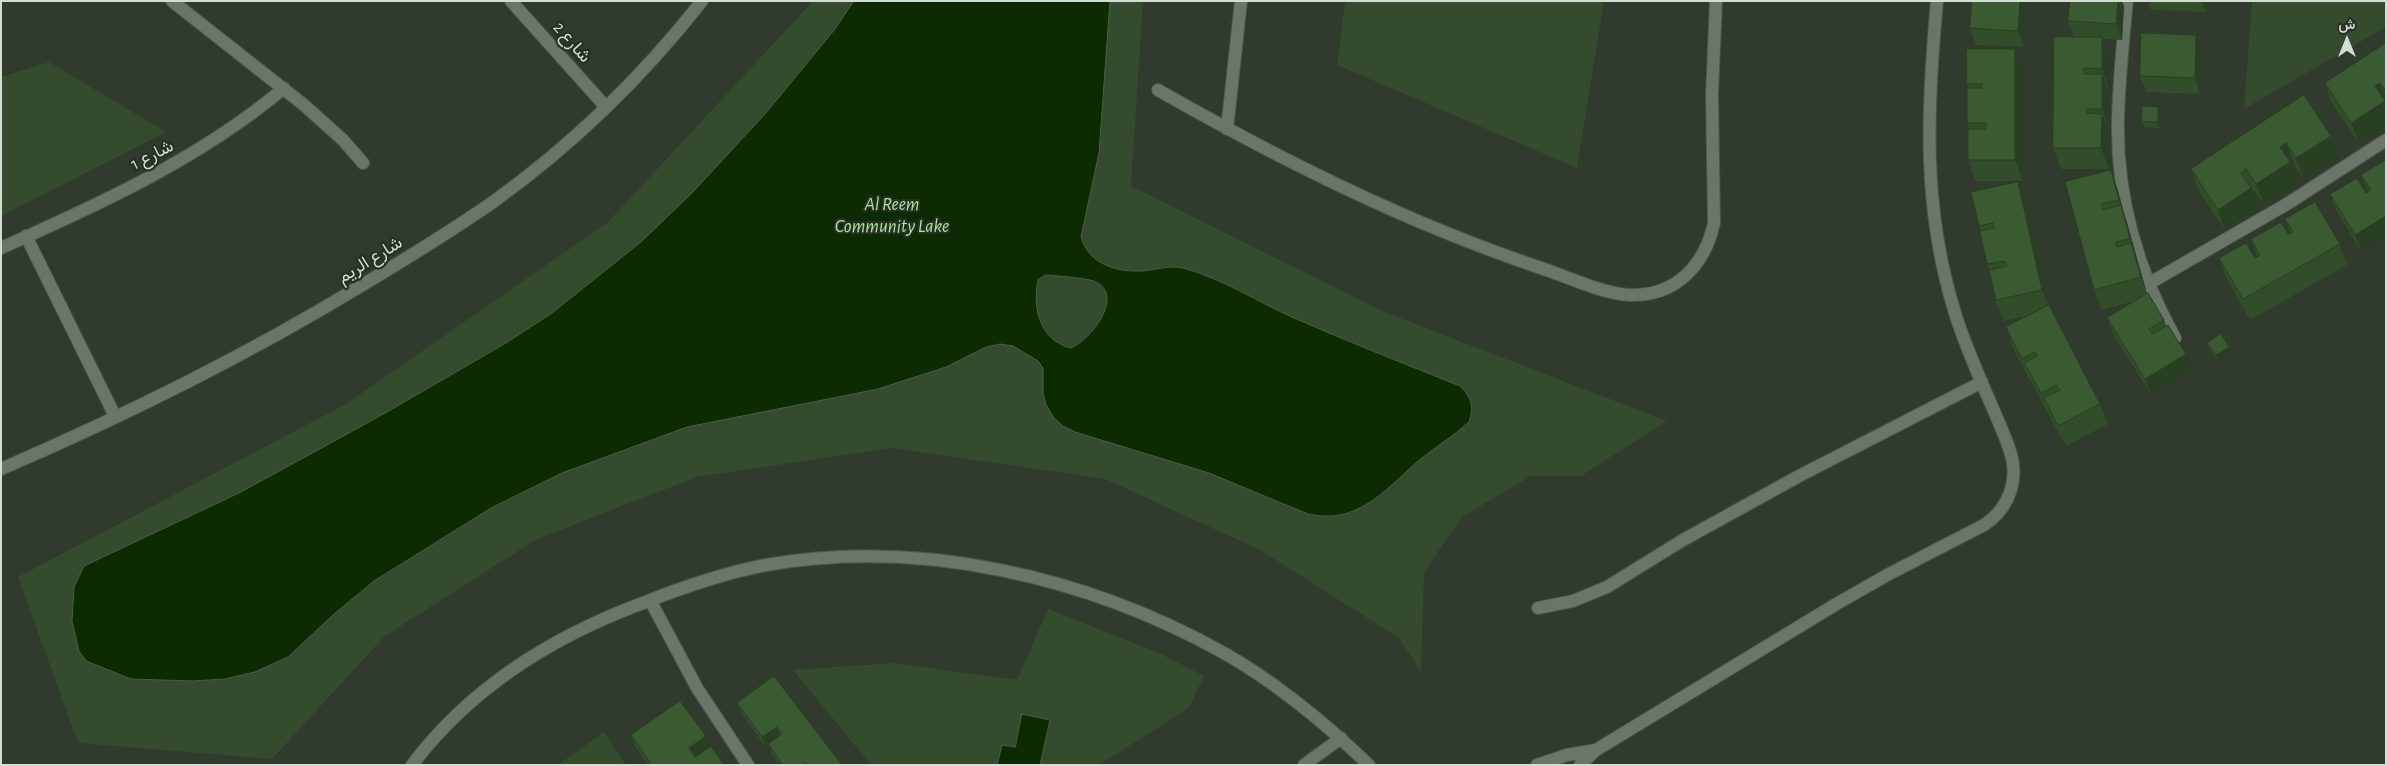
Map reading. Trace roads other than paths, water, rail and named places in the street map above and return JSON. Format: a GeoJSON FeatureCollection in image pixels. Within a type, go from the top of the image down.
{"type":"FeatureCollection","features":[{"type":"Feature","properties":{"kind":"street"},"geometry":{"type":"LineString","coordinates":[[172,1],[248,62],[284,88],[324,122],[363,163]]}},
{"type":"Feature","properties":{"kind":"street","name":"شارع 2"},"geometry":{"type":"LineString","coordinates":[[511,1],[604,106]]}},
{"type":"Feature","properties":{"kind":"street","name":"شارع الريم"},"geometry":{"type":"LineString","coordinates":[[1,468],[115,416],[258,345],[389,269],[493,201],[569,141],[652,59],[702,1]]}},
{"type":"Feature","properties":{"kind":"street"},"geometry":{"type":"LineString","coordinates":[[1226,129],[1241,1]]}},
{"type":"Feature","properties":{"kind":"street"},"geometry":{"type":"LineString","coordinates":[[1158,90],[1226,129],[1341,187],[1484,248],[1611,291],[1631,295],[1651,293],[1670,286],[1687,275],[1700,260],[1710,242],[1714,223],[1712,94],[1716,1]]}},
{"type":"Feature","properties":{"kind":"street"},"geometry":{"type":"LineString","coordinates":[[1580,765],[1596,750],[1838,603],[1993,519],[2006,502],[2013,478],[2010,452],[1961,331],[1952,303],[1944,276],[1932,207],[1928,141],[1929,86],[1937,1]]}},
{"type":"Feature","properties":{"kind":"street"},"geometry":{"type":"LineString","coordinates":[[2127,1],[2118,120],[2125,204],[2148,284],[2183,352]]}},
{"type":"Feature","properties":{"kind":"street","name":"شارع 1"},"geometry":{"type":"LineString","coordinates":[[1,248],[173,164],[209,144],[248,117],[284,88]]}},
{"type":"Feature","properties":{"kind":"street"},"geometry":{"type":"LineString","coordinates":[[2148,284],[2287,204],[2386,140]]}},
{"type":"Feature","properties":{"kind":"street"},"geometry":{"type":"LineString","coordinates":[[26,236],[115,416]]}},
{"type":"Feature","properties":{"kind":"street"},"geometry":{"type":"LineString","coordinates":[[1538,608],[1573,601],[1607,587],[1683,540],[1790,480],[1982,382]]}},
{"type":"Feature","properties":{"kind":"street"},"geometry":{"type":"LineString","coordinates":[[412,765],[455,716],[492,684],[533,655],[576,631],[650,600],[726,574],[766,565],[848,558],[936,561],[1042,579],[1139,612],[1182,631],[1225,654],[1297,702],[1341,738],[1369,765]]}},
{"type":"Feature","properties":{"kind":"street"},"geometry":{"type":"LineString","coordinates":[[650,600],[697,688],[748,765]]}},
{"type":"Feature","properties":{"kind":"street"},"geometry":{"type":"LineString","coordinates":[[1304,765],[1341,738]]}},
{"type":"Feature","properties":{"kind":"street"},"geometry":{"type":"LineString","coordinates":[[1537,765],[1567,754],[1596,750]]}},
{"type":"Feature","properties":{"kind":"water","name":"Al Reem Community Lake"},"geometry":{"type":"Polygon","coordinates":[[[854,1],[1110,1],[1099,153],[1081,237],[1090,254],[1104,264],[1122,270],[1142,271],[1178,267],[1197,272],[1294,318],[1460,386],[1467,395],[1472,407],[1469,422],[1368,503],[1341,515],[1308,514],[1209,473],[1075,432],[1063,426],[1054,418],[1046,405],[1043,393],[1043,368],[1038,361],[1013,346],[1000,344],[986,347],[946,367],[878,389],[687,427],[562,473],[491,508],[374,581],[334,614],[288,657],[255,672],[225,679],[192,681],[131,679],[86,661],[79,651],[72,621],[74,587],[84,566],[241,492],[380,416],[506,343],[552,313],[641,242],[692,193],[766,113],[835,29],[854,1]],[[1046,275],[1038,280],[1036,291],[1036,301],[1041,322],[1045,331],[1052,338],[1060,344],[1071,348],[1087,336],[1102,318],[1107,298],[1104,289],[1096,282],[1080,278],[1046,275]]]}},
{"type":"Feature","properties":{"kind":"water"},"geometry":{"type":"Polygon","coordinates":[[[1022,714],[1050,720],[1040,765],[997,765],[1002,745],[1015,747],[1022,714]]]}}]}
